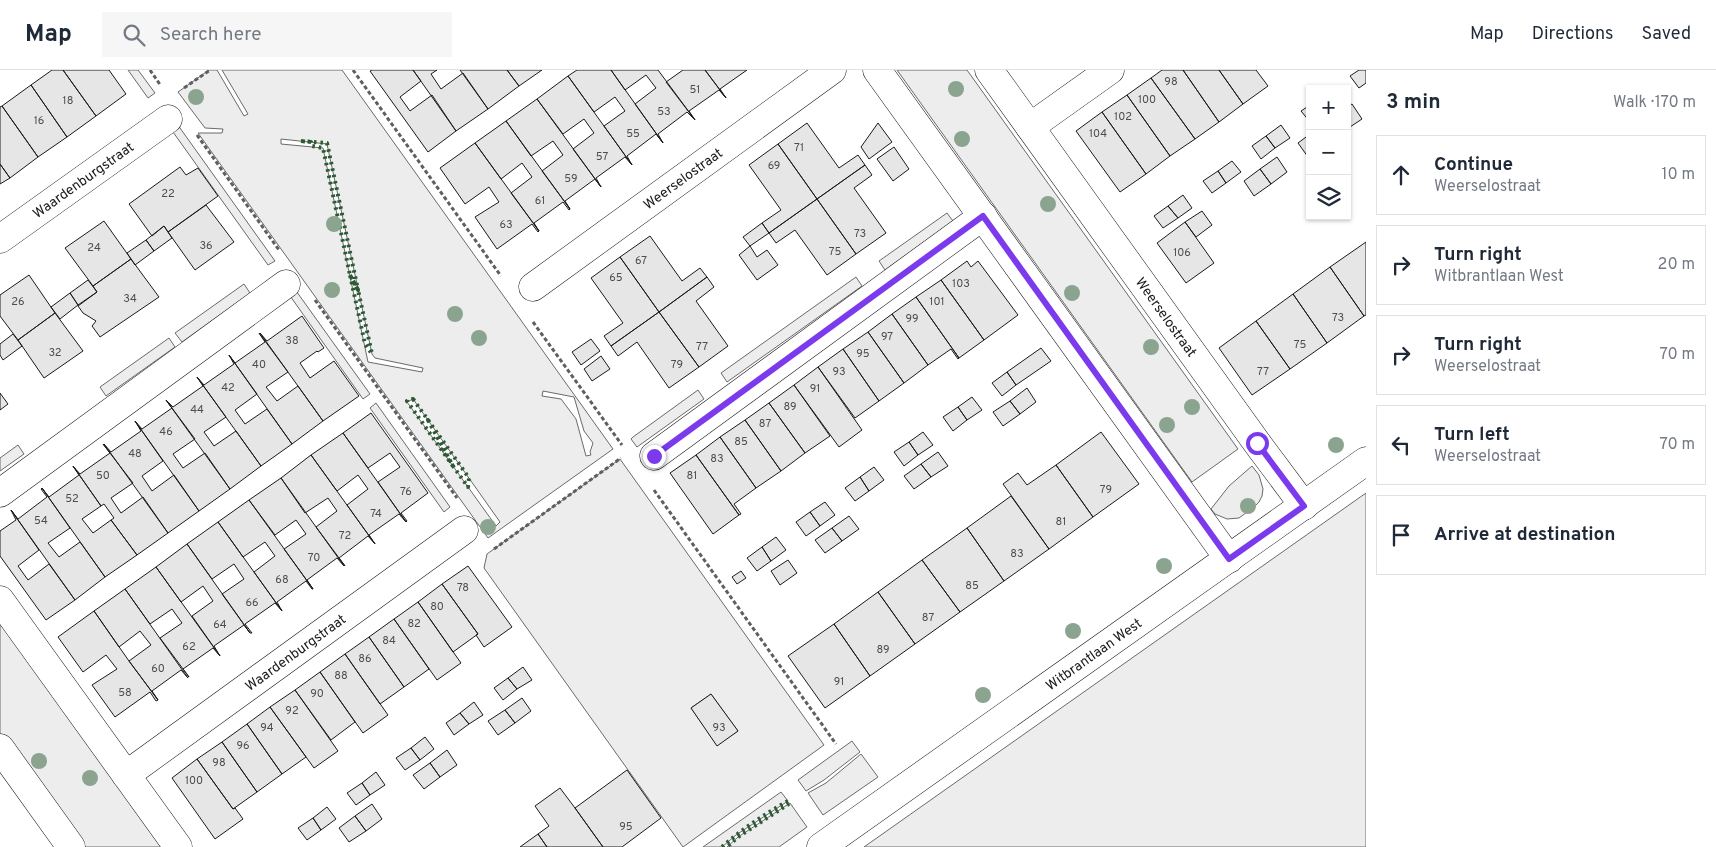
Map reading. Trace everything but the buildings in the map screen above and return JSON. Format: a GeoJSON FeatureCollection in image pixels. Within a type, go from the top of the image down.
{"type":"FeatureCollection","features":[{"type":"Feature","properties":{"kind":"street","name":"Weerselostraat"},"geometry":{"type":"LineString","coordinates":[[533,287],[832,70]]}},
{"type":"Feature","properties":{"kind":"street"},"geometry":{"type":"LineString","coordinates":[[877,70],[1229,559]]}},
{"type":"Feature","properties":{"kind":"street","name":"Weerselostraat"},"geometry":{"type":"LineString","coordinates":[[989,70],[1304,506]]}},
{"type":"Feature","properties":{"kind":"street"},"geometry":{"type":"LineString","coordinates":[[1030,127],[1110,70]]}},
{"type":"Feature","properties":{"kind":"street","name":"Waardenburgstraat"},"geometry":{"type":"LineString","coordinates":[[0,239],[168,119]]}},
{"type":"Feature","properties":{"kind":"street"},"geometry":{"type":"LineString","coordinates":[[654,456],[983,216]]}},
{"type":"Feature","properties":{"kind":"street"},"geometry":{"type":"LineString","coordinates":[[0,493],[298,288]]}},
{"type":"Feature","properties":{"kind":"street","name":"Witbrantlaan West"},"geometry":{"type":"LineString","coordinates":[[821,847],[1366,461]]}},
{"type":"Feature","properties":{"kind":"street","name":"Waardenburgstraat"},"geometry":{"type":"LineString","coordinates":[[126,775],[464,530]]}},
{"type":"Feature","properties":{"kind":"street"},"geometry":{"type":"LineString","coordinates":[[0,600],[178,847]]}},
{"type":"Feature","properties":{"kind":"street"},"geometry":{"type":"LineString","coordinates":[[0,748],[71,847]]}},
{"type":"Feature","properties":{"kind":"path"},"geometry":{"type":"LineString","coordinates":[[150,70],[165,91]]}},
{"type":"Feature","properties":{"kind":"path"},"geometry":{"type":"LineString","coordinates":[[178,92],[210,70]]}},
{"type":"Feature","properties":{"kind":"path"},"geometry":{"type":"LineString","coordinates":[[353,70],[506,283]]}},
{"type":"Feature","properties":{"kind":"path"},"geometry":{"type":"LineString","coordinates":[[196,135],[281,252]]}},
{"type":"Feature","properties":{"kind":"path"},"geometry":{"type":"LineString","coordinates":[[298,288],[458,499]]}},
{"type":"Feature","properties":{"kind":"path"},"geometry":{"type":"LineString","coordinates":[[489,543],[494,549],[628,453],[528,315]]}},
{"type":"Feature","properties":{"kind":"path"},"geometry":{"type":"LineString","coordinates":[[650,484],[836,744]]}},
{"type":"Feature","properties":{"kind":"shaded area"},"geometry":{"type":"Polygon","coordinates":[[[128,70],[138,70],[155,93],[148,98],[128,70]]]}},
{"type":"Feature","properties":{"kind":"shaded area"},"geometry":{"type":"Polygon","coordinates":[[[209,70],[217,70],[244,116],[248,114],[222,70],[342,70],[613,449],[488,538],[198,133],[222,133],[223,129],[205,128],[178,92],[209,70]],[[281,139],[281,144],[323,148],[368,362],[422,372],[423,368],[375,358],[372,354],[327,144],[281,139]],[[543,391],[542,396],[561,399],[576,419],[586,456],[591,455],[593,443],[584,431],[574,397],[543,391]],[[413,399],[407,402],[496,526],[500,522],[413,399]]]}},
{"type":"Feature","properties":{"kind":"shaded area"},"geometry":{"type":"Polygon","coordinates":[[[897,70],[967,70],[1238,449],[1192,482],[897,70]]]}},
{"type":"Feature","properties":{"kind":"shaded area"},"geometry":{"type":"Polygon","coordinates":[[[175,121],[275,261],[268,265],[168,125],[175,121]]]}},
{"type":"Feature","properties":{"kind":"shaded area"},"geometry":{"type":"Polygon","coordinates":[[[947,213],[953,221],[885,270],[879,261],[947,213]]]}},
{"type":"Feature","properties":{"kind":"shaded area"},"geometry":{"type":"Polygon","coordinates":[[[856,277],[862,286],[727,382],[721,373],[856,277]]]}},
{"type":"Feature","properties":{"kind":"shaded area"},"geometry":{"type":"Polygon","coordinates":[[[244,284],[250,293],[182,342],[175,333],[244,284]]]}},
{"type":"Feature","properties":{"kind":"shaded area"},"geometry":{"type":"Polygon","coordinates":[[[294,288],[370,394],[363,399],[288,293],[294,288]]]}},
{"type":"Feature","properties":{"kind":"shaded area"},"geometry":{"type":"Polygon","coordinates":[[[169,338],[175,347],[106,396],[100,387],[169,338]]]}},
{"type":"Feature","properties":{"kind":"shaded area"},"geometry":{"type":"Polygon","coordinates":[[[698,390],[704,399],[637,447],[631,439],[633,437],[698,390]]]}},
{"type":"Feature","properties":{"kind":"shaded area"},"geometry":{"type":"Polygon","coordinates":[[[376,403],[450,507],[444,512],[370,408],[376,403]]]}},
{"type":"Feature","properties":{"kind":"shaded area"},"geometry":{"type":"Polygon","coordinates":[[[18,445],[24,454],[0,471],[0,458],[18,445]]]}},
{"type":"Feature","properties":{"kind":"shaded area"},"geometry":{"type":"Polygon","coordinates":[[[620,459],[824,745],[683,847],[484,568],[487,554],[620,459]],[[711,694],[691,708],[717,745],[738,731],[711,694]]]}},
{"type":"Feature","properties":{"kind":"shaded area"},"geometry":{"type":"Polygon","coordinates":[[[1252,466],[1259,475],[1263,489],[1259,502],[1239,518],[1227,519],[1215,514],[1211,509],[1229,486],[1252,466]]]}},
{"type":"Feature","properties":{"kind":"shaded area"},"geometry":{"type":"Polygon","coordinates":[[[1366,493],[1366,847],[864,847],[1366,493]]]}},
{"type":"Feature","properties":{"kind":"shaded area"},"geometry":{"type":"Polygon","coordinates":[[[0,613],[168,847],[79,847],[0,737],[0,613]]]}},
{"type":"Feature","properties":{"kind":"shaded area"},"geometry":{"type":"Polygon","coordinates":[[[852,741],[860,752],[824,780],[806,791],[798,780],[852,741]]]}},
{"type":"Feature","properties":{"kind":"shaded area"},"geometry":{"type":"Polygon","coordinates":[[[861,754],[878,777],[823,815],[808,793],[826,783],[861,754]]]}},
{"type":"Feature","properties":{"kind":"shaded area"},"geometry":{"type":"Polygon","coordinates":[[[781,792],[788,801],[736,835],[722,847],[703,847],[781,792]]]}},
{"type":"Feature","properties":{"kind":"shaded area"},"geometry":{"type":"Polygon","coordinates":[[[790,803],[807,827],[779,847],[727,847],[738,837],[790,803]]]}},
{"type":"Feature","properties":{"kind":"hedge"},"geometry":{"type":"LineString","coordinates":[[301,141],[327,143],[358,290],[350,275],[323,148],[312,146],[311,142],[301,141]]}},
{"type":"Feature","properties":{"kind":"hedge"},"geometry":{"type":"LineString","coordinates":[[350,275],[358,290],[372,354],[365,344],[350,275]]}},
{"type":"Feature","properties":{"kind":"hedge"},"geometry":{"type":"LineString","coordinates":[[413,399],[428,420],[453,466],[407,401],[413,399]]}},
{"type":"Feature","properties":{"kind":"hedge"},"geometry":{"type":"LineString","coordinates":[[428,420],[469,478],[468,487],[453,466],[428,420]]}},
{"type":"Feature","properties":{"kind":"hedge"},"geometry":{"type":"LineString","coordinates":[[722,847],[762,817],[788,801],[790,803],[738,837],[727,847]]}},
{"type":"Feature","properties":{"kind":"route"},"geometry":{"type":"LineString","coordinates":[[654,456],[983,216],[1229,559],[1304,506],[1257,443]]}}]}
